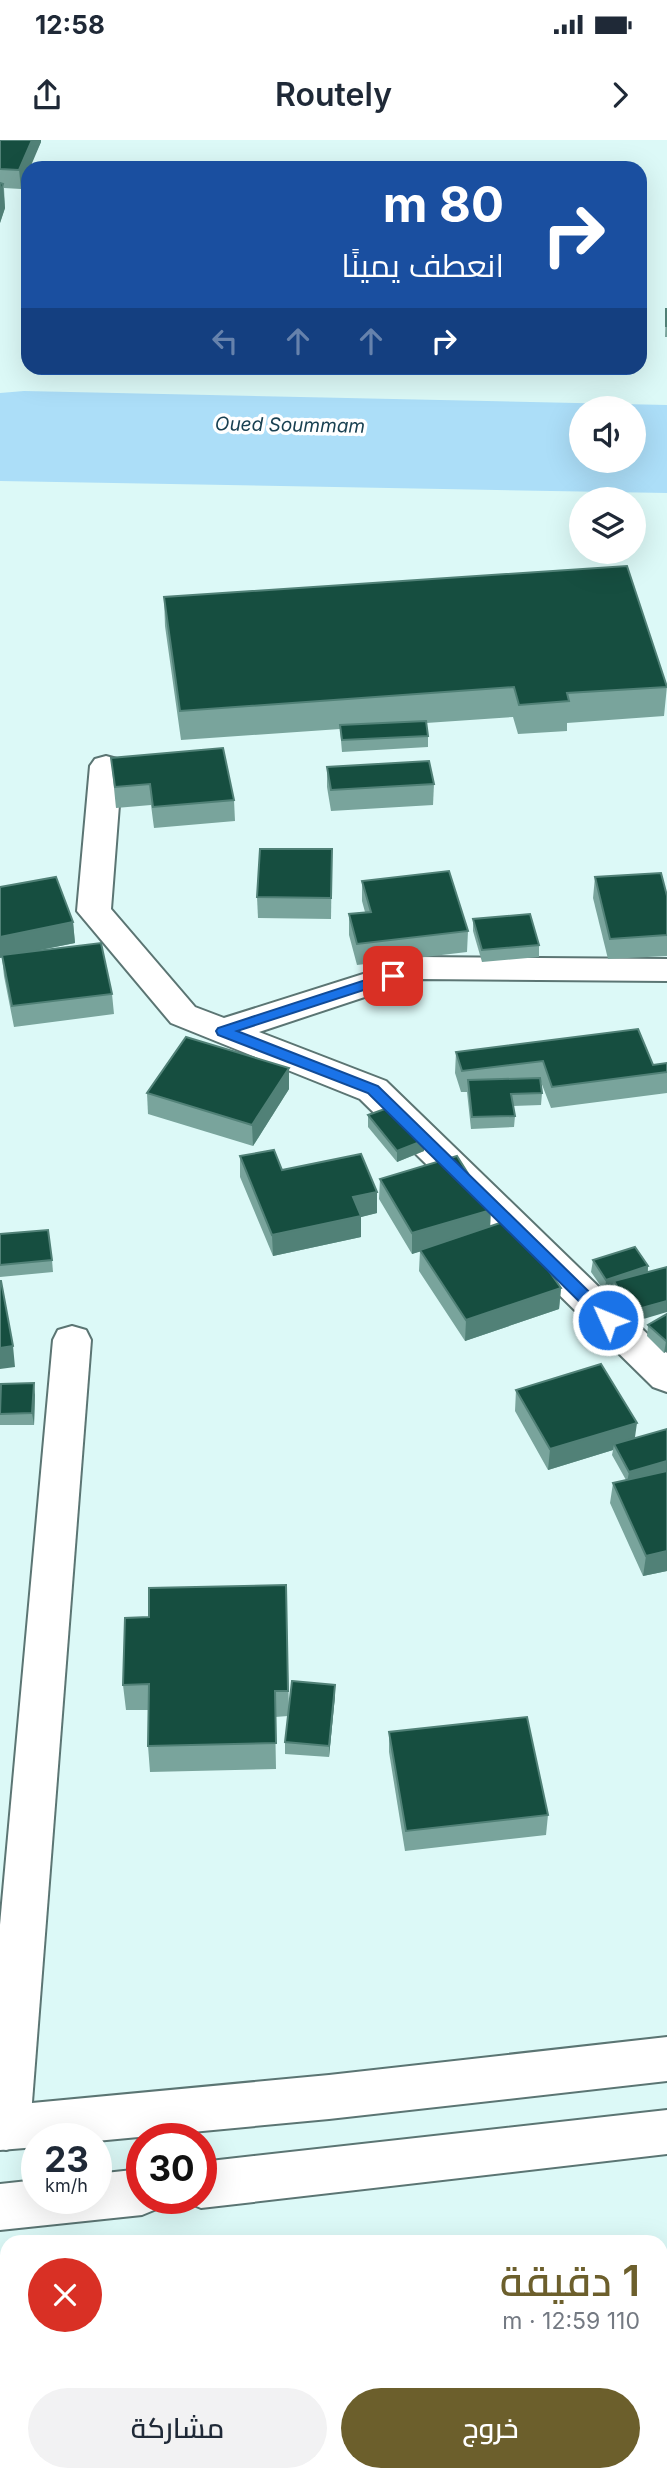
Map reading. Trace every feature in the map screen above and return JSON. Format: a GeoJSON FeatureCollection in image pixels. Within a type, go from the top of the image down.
{"type":"FeatureCollection","features":[{"type":"Feature","properties":{"kind":"main road"},"geometry":{"type":"LineString","coordinates":[[106,766],[94,911],[183,1015],[373,1090],[667,1377]]}},
{"type":"Feature","properties":{"kind":"main road"},"geometry":{"type":"LineString","coordinates":[[223,1031],[417,968],[667,970]]}},
{"type":"Feature","properties":{"kind":"main road"},"geometry":{"type":"LineString","coordinates":[[72,1340],[3,2128],[343,2095],[667,2059]]}},
{"type":"Feature","properties":{"kind":"main road"},"geometry":{"type":"LineString","coordinates":[[217,2183],[667,2132]]}},
{"type":"Feature","properties":{"kind":"main road"},"geometry":{"type":"LineString","coordinates":[[0,2207],[21,2205]]}},
{"type":"Feature","properties":{"kind":"water","name":"Oued Soummam"},"geometry":{"type":"Polygon","coordinates":[[[24,391],[569,403],[569,473],[646,473],[646,405],[667,405],[667,493],[646,493],[646,487],[569,487],[569,491],[0,481],[0,393],[24,391]]]}},
{"type":"Feature","properties":{"kind":"building"},"geometry":{"type":"Polygon","coordinates":[[[0,140],[32,140],[19,170],[0,169],[0,140]]]}},
{"type":"Feature","properties":{"kind":"building"},"geometry":{"type":"Polygon","coordinates":[[[627,566],[667,687],[567,693],[569,701],[519,705],[514,687],[180,711],[164,597],[627,566]]]}},
{"type":"Feature","properties":{"kind":"building"},"geometry":{"type":"Polygon","coordinates":[[[426,721],[428,736],[342,740],[340,725],[426,721]]]}},
{"type":"Feature","properties":{"kind":"building"},"geometry":{"type":"Polygon","coordinates":[[[223,748],[234,800],[153,807],[150,784],[115,787],[111,758],[223,748]]]}},
{"type":"Feature","properties":{"kind":"building"},"geometry":{"type":"Polygon","coordinates":[[[429,761],[434,784],[331,790],[327,767],[429,761]]]}},
{"type":"Feature","properties":{"kind":"building"},"geometry":{"type":"Polygon","coordinates":[[[260,849],[332,849],[331,898],[257,897],[260,849]]]}},
{"type":"Feature","properties":{"kind":"building"},"geometry":{"type":"Polygon","coordinates":[[[449,871],[468,931],[357,944],[349,914],[371,912],[362,881],[449,871]]]}},
{"type":"Feature","properties":{"kind":"building"},"geometry":{"type":"Polygon","coordinates":[[[661,873],[667,896],[667,935],[610,939],[595,877],[661,873]]]}},
{"type":"Feature","properties":{"kind":"building"},"geometry":{"type":"Polygon","coordinates":[[[56,877],[73,922],[0,937],[0,887],[56,877]]]}},
{"type":"Feature","properties":{"kind":"building"},"geometry":{"type":"Polygon","coordinates":[[[530,914],[539,945],[482,950],[473,919],[530,914]]]}},
{"type":"Feature","properties":{"kind":"building"},"geometry":{"type":"Polygon","coordinates":[[[101,943],[112,994],[12,1006],[2,955],[101,943]]]}},
{"type":"Feature","properties":{"kind":"building"},"geometry":{"type":"Polygon","coordinates":[[[638,1029],[653,1065],[667,1063],[667,1072],[552,1087],[543,1061],[462,1071],[456,1052],[638,1029]]]}},
{"type":"Feature","properties":{"kind":"building"},"geometry":{"type":"Polygon","coordinates":[[[186,1037],[289,1068],[252,1125],[147,1093],[186,1037]]]}},
{"type":"Feature","properties":{"kind":"building"},"geometry":{"type":"Polygon","coordinates":[[[540,1078],[542,1093],[511,1094],[515,1116],[472,1117],[468,1080],[540,1078]]]}},
{"type":"Feature","properties":{"kind":"building"},"geometry":{"type":"Polygon","coordinates":[[[396,1105],[425,1140],[397,1151],[368,1115],[396,1105]]]}},
{"type":"Feature","properties":{"kind":"building"},"geometry":{"type":"Polygon","coordinates":[[[274,1150],[282,1170],[361,1154],[377,1192],[353,1197],[361,1216],[272,1235],[240,1156],[274,1150]]]}},
{"type":"Feature","properties":{"kind":"building"},"geometry":{"type":"Polygon","coordinates":[[[457,1156],[491,1210],[412,1233],[380,1179],[457,1156]]]}},
{"type":"Feature","properties":{"kind":"building"},"geometry":{"type":"Polygon","coordinates":[[[512,1219],[561,1288],[466,1320],[420,1250],[512,1219]]]}},
{"type":"Feature","properties":{"kind":"building"},"geometry":{"type":"Polygon","coordinates":[[[48,1230],[52,1260],[0,1265],[0,1234],[48,1230]]]}},
{"type":"Feature","properties":{"kind":"building"},"geometry":{"type":"Polygon","coordinates":[[[635,1247],[648,1266],[606,1280],[593,1260],[635,1247]]]}},
{"type":"Feature","properties":{"kind":"building"},"geometry":{"type":"Polygon","coordinates":[[[667,1267],[667,1301],[631,1311],[614,1281],[667,1267]]]}},
{"type":"Feature","properties":{"kind":"building"},"geometry":{"type":"Polygon","coordinates":[[[0,1281],[13,1346],[0,1348],[0,1281]]]}},
{"type":"Feature","properties":{"kind":"building"},"geometry":{"type":"Polygon","coordinates":[[[667,1314],[667,1340],[666,1341],[648,1325],[667,1314]]]}},
{"type":"Feature","properties":{"kind":"building"},"geometry":{"type":"Polygon","coordinates":[[[601,1364],[637,1423],[550,1449],[516,1390],[601,1364]]]}},
{"type":"Feature","properties":{"kind":"building"},"geometry":{"type":"Polygon","coordinates":[[[34,1383],[32,1413],[0,1414],[1,1384],[34,1383]]]}},
{"type":"Feature","properties":{"kind":"building"},"geometry":{"type":"Polygon","coordinates":[[[667,1429],[667,1461],[629,1472],[614,1444],[667,1429]]]}},
{"type":"Feature","properties":{"kind":"building"},"geometry":{"type":"Polygon","coordinates":[[[667,1471],[667,1551],[646,1556],[613,1483],[667,1471]]]}},
{"type":"Feature","properties":{"kind":"building"},"geometry":{"type":"Polygon","coordinates":[[[286,1585],[288,1691],[275,1691],[276,1743],[148,1746],[149,1684],[123,1685],[125,1618],[149,1617],[149,1588],[286,1585]]]}},
{"type":"Feature","properties":{"kind":"building"},"geometry":{"type":"Polygon","coordinates":[[[292,1681],[335,1685],[329,1746],[285,1742],[292,1681]]]}},
{"type":"Feature","properties":{"kind":"building"},"geometry":{"type":"Polygon","coordinates":[[[527,1717],[548,1815],[406,1831],[389,1732],[527,1717]]]}},
{"type":"Feature","properties":{"kind":"route"},"geometry":{"type":"LineString","coordinates":[[393,976],[223,1031],[373,1090],[608,1320]]}}]}
